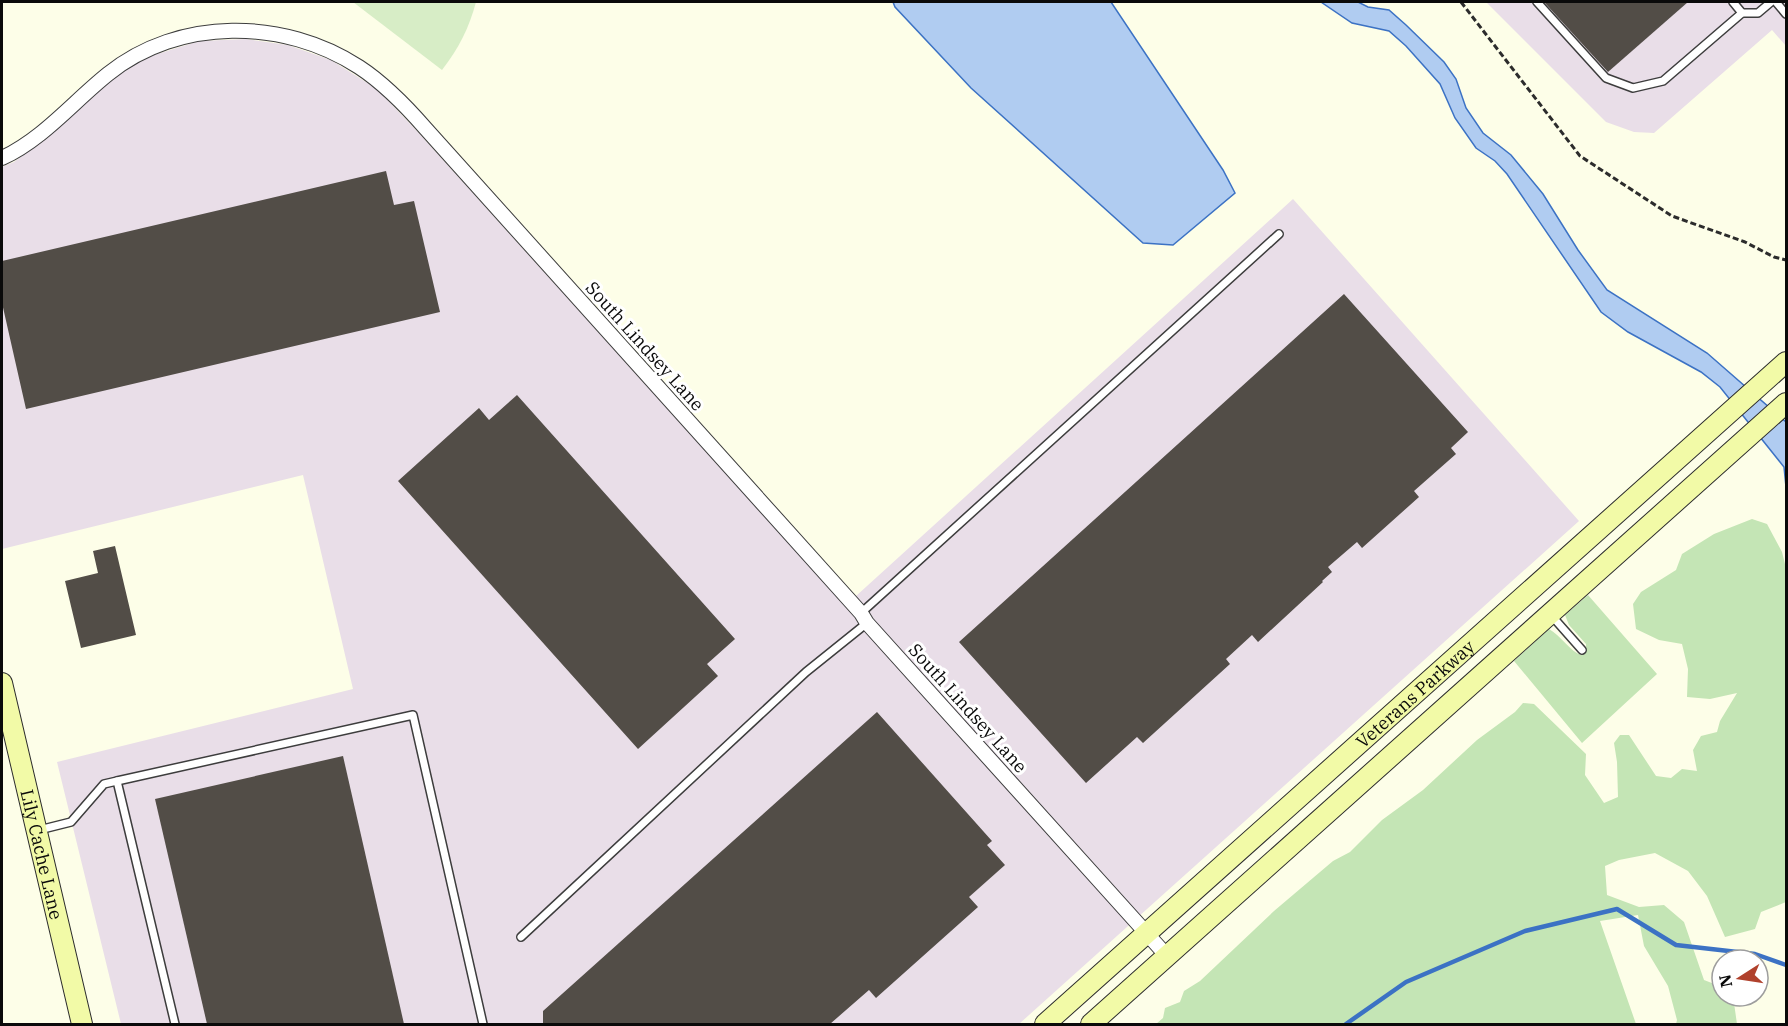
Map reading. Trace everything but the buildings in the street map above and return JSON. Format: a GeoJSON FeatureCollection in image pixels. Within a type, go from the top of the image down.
{"type":"FeatureCollection","features":[{"type":"Feature","properties":{"kind":"main road","name":"Veterans Parkway"},"geometry":{"type":"LineString","coordinates":[[1045,1024],[1782,366]]}},
{"type":"Feature","properties":{"kind":"main road","name":"Veterans Parkway"},"geometry":{"type":"LineString","coordinates":[[1091,1024],[1786,403]]}},
{"type":"Feature","properties":{"kind":"main road","name":"Lily Cache Lane"},"geometry":{"type":"LineString","coordinates":[[2,683],[82,1024]]}},
{"type":"Feature","properties":{"kind":"street","name":"South Lindsey Lane"},"geometry":{"type":"LineString","coordinates":[[2,158],[34,138],[108,73],[135,55],[171,40],[223,30],[282,34],[334,54],[359,67],[388,89],[426,129],[1167,956]]}},
{"type":"Feature","properties":{"kind":"lane"},"geometry":{"type":"LineString","coordinates":[[1537,2],[1606,78],[1633,88],[1663,81],[1742,13],[1758,13],[1771,2]]}},
{"type":"Feature","properties":{"kind":"lane"},"geometry":{"type":"LineString","coordinates":[[1732,2],[1742,13]]}},
{"type":"Feature","properties":{"kind":"lane"},"geometry":{"type":"LineString","coordinates":[[1776,2],[1786,14]]}},
{"type":"Feature","properties":{"kind":"lane"},"geometry":{"type":"LineString","coordinates":[[521,937],[1280,234]]}},
{"type":"Feature","properties":{"kind":"lane"},"geometry":{"type":"LineString","coordinates":[[1549,614],[1582,650]]}},
{"type":"Feature","properties":{"kind":"lane"},"geometry":{"type":"LineString","coordinates":[[36,831],[71,822],[104,784],[413,715],[483,1024]]}},
{"type":"Feature","properties":{"kind":"lane"},"geometry":{"type":"LineString","coordinates":[[117,781],[175,1024]]}},
{"type":"Feature","properties":{"kind":"path"},"geometry":{"type":"LineString","coordinates":[[1461,2],[1580,156],[1672,216],[1745,242],[1774,257],[1786,260]]}},
{"type":"Feature","properties":{"kind":"shaded area"},"geometry":{"type":"Polygon","coordinates":[[[1486,2],[1786,2],[1786,46],[1772,30],[1654,133],[1634,132],[1606,122],[1486,2]]]}},
{"type":"Feature","properties":{"kind":"shaded area"},"geometry":{"type":"Polygon","coordinates":[[[246,39],[288,45],[331,60],[377,89],[845,606],[1293,199],[1579,521],[1019,1024],[121,1024],[57,762],[353,689],[303,475],[2,549],[2,167],[14,162],[45,138],[118,73],[151,56],[199,41],[246,39]]]}},
{"type":"Feature","properties":{"kind":"green space"},"geometry":{"type":"Polygon","coordinates":[[[353,2],[476,2],[463,38],[442,70],[353,2]]]}},
{"type":"Feature","properties":{"kind":"green space"},"geometry":{"type":"Polygon","coordinates":[[[1752,519],[1767,524],[1782,552],[1786,568],[1786,902],[1761,912],[1755,929],[1725,937],[1707,896],[1688,871],[1655,853],[1619,860],[1605,866],[1607,895],[1639,907],[1664,905],[1684,922],[1704,980],[1710,982],[1710,1008],[1735,1008],[1737,1024],[1676,1024],[1677,1020],[1668,986],[1644,946],[1638,915],[1600,921],[1636,1024],[1156,1024],[1163,1018],[1165,1008],[1180,1002],[1184,991],[1200,981],[1274,911],[1333,861],[1350,852],[1382,820],[1423,790],[1477,740],[1515,712],[1523,703],[1534,704],[1586,754],[1585,775],[1604,803],[1618,797],[1614,743],[1620,735],[1629,735],[1656,776],[1671,778],[1682,769],[1697,771],[1693,750],[1701,736],[1717,732],[1720,721],[1737,693],[1710,699],[1687,697],[1688,669],[1682,644],[1659,640],[1636,629],[1633,604],[1641,592],[1676,570],[1682,554],[1714,534],[1752,519]]]}},
{"type":"Feature","properties":{"kind":"green space"},"geometry":{"type":"Polygon","coordinates":[[[1588,595],[1657,674],[1582,743],[1514,661],[1549,629],[1573,651],[1581,655],[1586,650],[1586,644],[1569,625],[1565,615],[1588,595]]]}},
{"type":"Feature","properties":{"kind":"water"},"geometry":{"type":"Polygon","coordinates":[[[893,2],[1111,2],[1223,170],[1235,193],[1173,245],[1143,243],[971,88],[895,7],[893,2]]]}},
{"type":"Feature","properties":{"kind":"water"},"geometry":{"type":"Polygon","coordinates":[[[1321,2],[1358,2],[1368,7],[1389,10],[1444,62],[1456,79],[1466,108],[1483,133],[1511,155],[1543,194],[1578,250],[1607,290],[1707,353],[1786,422],[1786,487],[1784,467],[1720,387],[1701,372],[1628,332],[1601,312],[1507,174],[1495,161],[1476,148],[1455,118],[1440,84],[1406,46],[1389,31],[1352,23],[1321,2]]]}},
{"type":"Feature","properties":{"kind":"waterway"},"geometry":{"type":"LineString","coordinates":[[1346,1024],[1406,982],[1525,931],[1617,909],[1676,945],[1755,954],[1786,965]]}}]}
